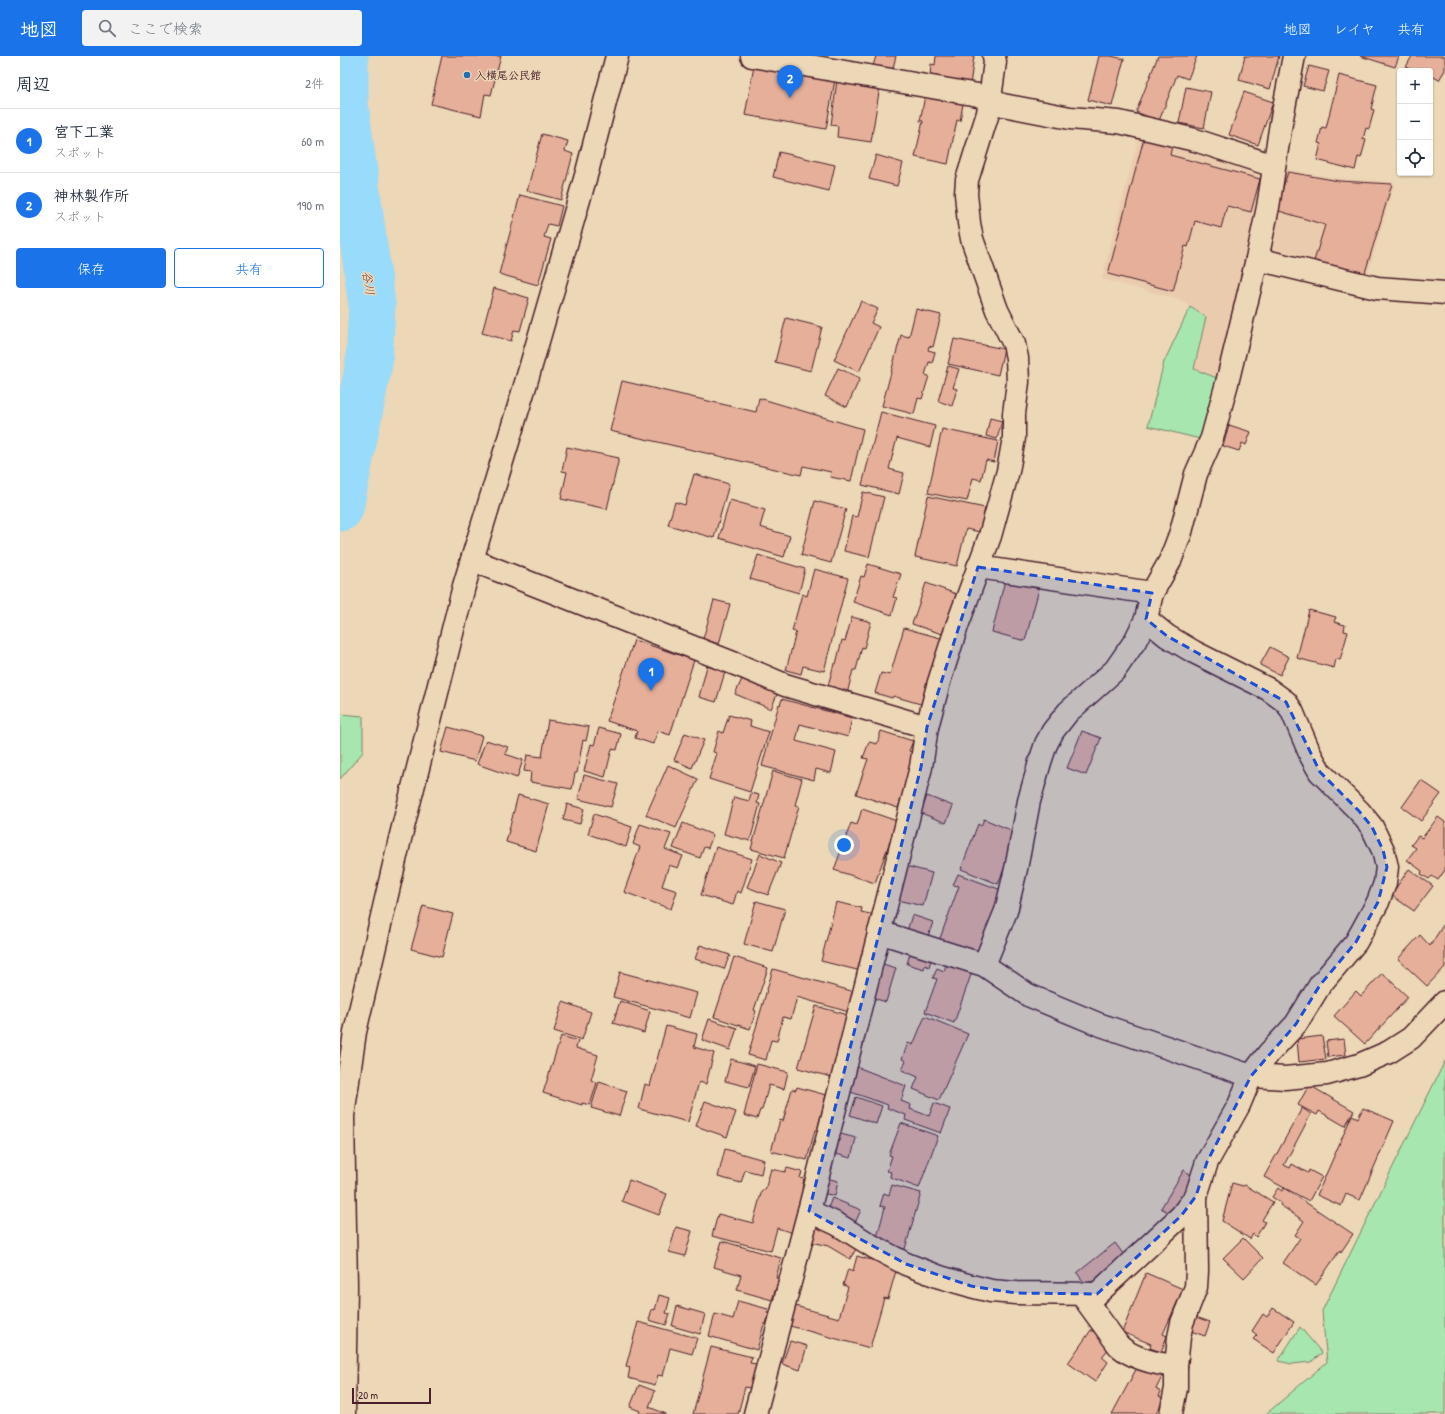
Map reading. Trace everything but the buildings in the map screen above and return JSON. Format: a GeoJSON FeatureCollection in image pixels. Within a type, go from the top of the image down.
{"type":"FeatureCollection","features":[{"type":"Feature","properties":{"kind":"street"},"geometry":{"type":"LineString","coordinates":[[344,1414],[346,1286],[343,1116],[355,1032],[400,840],[464,586],[523,393],[587,172],[617,56]]}},
{"type":"Feature","properties":{"kind":"street"},"geometry":{"type":"LineString","coordinates":[[752,56],[978,95],[1003,105],[1070,118],[1119,122],[1195,140],[1274,166]]}},
{"type":"Feature","properties":{"kind":"street"},"geometry":{"type":"LineString","coordinates":[[755,1414],[921,767],[927,727],[956,626],[990,536],[1008,471],[1014,438],[1014,414],[1018,382],[1017,358],[1014,344],[997,310],[972,239],[966,194],[967,180],[988,113],[995,62],[994,56]]}},
{"type":"Feature","properties":{"kind":"street"},"geometry":{"type":"LineString","coordinates":[[984,966],[1006,911],[1029,801],[1046,744],[1053,731],[1068,712],[1115,670],[1135,641],[1146,619],[1152,593],[1170,561],[1181,532],[1196,474],[1212,438],[1257,260],[1294,56]]}},
{"type":"Feature","properties":{"kind":"street"},"geometry":{"type":"LineString","coordinates":[[1257,260],[1377,288],[1445,293]]}},
{"type":"Feature","properties":{"kind":"street"},"geometry":{"type":"LineString","coordinates":[[472,560],[721,658],[785,685],[927,727]]}},
{"type":"Feature","properties":{"kind":"street"},"geometry":{"type":"LineString","coordinates":[[978,567],[1152,593]]}},
{"type":"Feature","properties":{"kind":"street"},"geometry":{"type":"LineString","coordinates":[[1146,619],[1167,636],[1194,652],[1268,689],[1286,702],[1292,710],[1311,756],[1320,772],[1358,810],[1372,827],[1383,850],[1387,867],[1385,883],[1378,902],[1356,942],[1320,985],[1296,1024],[1269,1053],[1251,1076],[1239,1105],[1207,1162],[1196,1196],[1196,1287],[1182,1323],[1179,1338],[1176,1366],[1176,1388],[1172,1414]]}},
{"type":"Feature","properties":{"kind":"street"},"geometry":{"type":"LineString","coordinates":[[879,932],[984,966],[1028,995],[1098,1024],[1251,1076],[1285,1078],[1327,1074],[1359,1065],[1389,1052],[1411,1038],[1445,1002]]}},
{"type":"Feature","properties":{"kind":"street"},"geometry":{"type":"LineString","coordinates":[[808,1211],[837,1224],[874,1247],[906,1264],[940,1277],[991,1291],[1082,1295],[1097,1294],[1168,1229],[1181,1216],[1196,1196]]}},
{"type":"Feature","properties":{"kind":"street"},"geometry":{"type":"LineString","coordinates":[[1082,1295],[1119,1346],[1124,1350],[1158,1364],[1176,1366]]}},
{"type":"Feature","properties":{"kind":"highlighted area"},"geometry":{"type":"Polygon","coordinates":[[[978,567],[1152,593],[1146,619],[1167,636],[1286,702],[1320,772],[1359,811],[1372,827],[1383,850],[1387,867],[1378,902],[1356,942],[1320,985],[1296,1024],[1251,1076],[1207,1162],[1196,1196],[1181,1216],[1097,1294],[1016,1293],[971,1286],[906,1264],[809,1211],[921,767],[927,727],[978,567]]]}},
{"type":"Feature","properties":{"kind":"shaded area"},"geometry":{"type":"Polygon","coordinates":[[[1140,133],[1266,173],[1222,380],[1194,369],[1206,317],[1178,299],[1102,279],[1140,133]]]}},
{"type":"Feature","properties":{"kind":"shaded area"},"geometry":{"type":"Polygon","coordinates":[[[1280,168],[1336,178],[1394,182],[1366,280],[1271,253],[1266,244],[1280,168]]]}},
{"type":"Feature","properties":{"kind":"green space"},"geometry":{"type":"Polygon","coordinates":[[[1190,307],[1206,317],[1194,369],[1222,380],[1204,440],[1148,426],[1164,362],[1190,307]]]}},
{"type":"Feature","properties":{"kind":"green space"},"geometry":{"type":"Polygon","coordinates":[[[340,714],[363,716],[363,752],[340,779],[340,714]]]}},
{"type":"Feature","properties":{"kind":"green space"},"geometry":{"type":"Polygon","coordinates":[[[1445,1061],[1445,1414],[1266,1414],[1327,1362],[1322,1311],[1445,1061]]]}},
{"type":"Feature","properties":{"kind":"green space"},"geometry":{"type":"Polygon","coordinates":[[[1300,1327],[1322,1353],[1311,1362],[1292,1364],[1278,1361],[1300,1327]]]}},
{"type":"Feature","properties":{"kind":"waterway","name":"谷川"},"geometry":{"type":"LineString","coordinates":[[340,508],[369,363],[372,305],[345,105],[345,56]]}},
{"type":"Feature","properties":{"kind":"place","name":"入横尾公民館"},"geometry":{"type":"Point","coordinates":[467,75]}},
{"type":"Feature","properties":{"kind":"place","name":"神林製作所"},"geometry":{"type":"Point","coordinates":[790,98]}},
{"type":"Feature","properties":{"kind":"place","name":"宮下工業"},"geometry":{"type":"Point","coordinates":[651,691]}}]}
